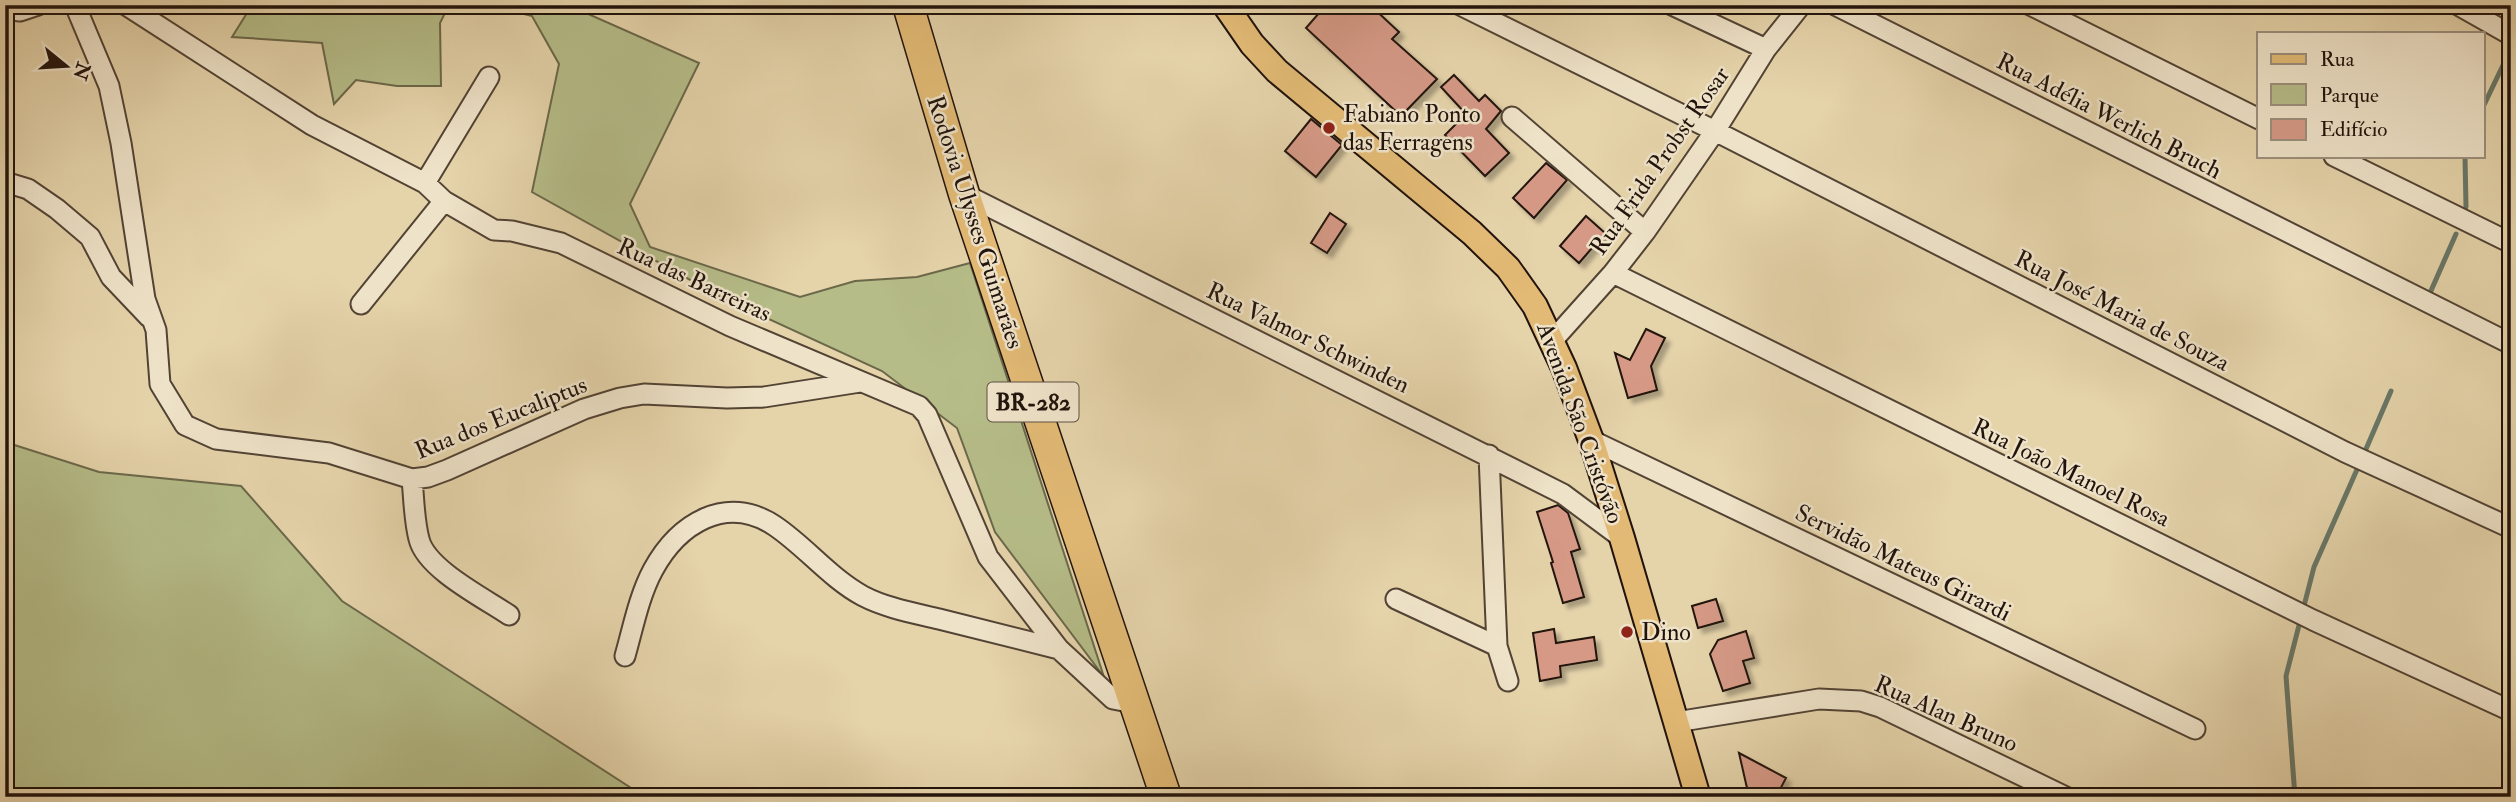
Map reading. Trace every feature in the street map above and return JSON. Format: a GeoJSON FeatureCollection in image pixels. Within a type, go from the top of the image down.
{"type":"FeatureCollection","features":[{"type":"Feature","properties":{"kind":"highway","name":"Rodovia Ulysses Guimarães"},"geometry":{"type":"LineString","coordinates":[[908,5],[964,194],[1166,797]]}},
{"type":"Feature","properties":{"kind":"main road","name":"Avenida São Cristóvão"},"geometry":{"type":"LineString","coordinates":[[1225,5],[1252,44],[1277,71],[1472,233],[1508,268],[1535,306],[1553,340],[1591,440],[1698,797]]}},
{"type":"Feature","properties":{"kind":"street"},"geometry":{"type":"LineString","coordinates":[[5,9],[20,11],[38,5]]}},
{"type":"Feature","properties":{"kind":"street","name":"Rua dos Eucaliptus"},"geometry":{"type":"LineString","coordinates":[[75,5],[109,86],[121,143],[145,299],[154,323],[160,384],[185,425],[216,439],[329,453],[412,479],[447,470],[584,409],[620,398],[644,394],[764,397],[860,382]]}},
{"type":"Feature","properties":{"kind":"street","name":"Rua das Barreiras"},"geometry":{"type":"LineString","coordinates":[[126,5],[312,125],[425,183],[443,201],[494,230],[512,231],[561,243],[730,326],[919,406],[927,415],[988,557],[1059,649],[1113,699],[1134,703]]}},
{"type":"Feature","properties":{"kind":"street","name":"Rua José Maria de Souza"},"geometry":{"type":"LineString","coordinates":[[1460,5],[1715,131],[2345,452],[2511,528]]}},
{"type":"Feature","properties":{"kind":"street"},"geometry":{"type":"LineString","coordinates":[[1672,5],[1766,49]]}},
{"type":"Feature","properties":{"kind":"street","name":"Rua Frida Probst Rosar"},"geometry":{"type":"LineString","coordinates":[[1553,340],[1613,273],[1644,232],[1715,131],[1766,49],[1801,5]]}},
{"type":"Feature","properties":{"kind":"street","name":"Rua Adélia Werlich Bruch"},"geometry":{"type":"LineString","coordinates":[[1835,5],[2511,344]]}},
{"type":"Feature","properties":{"kind":"street"},"geometry":{"type":"LineString","coordinates":[[2030,5],[2257,117]]}},
{"type":"Feature","properties":{"kind":"street"},"geometry":{"type":"LineString","coordinates":[[2458,5],[2511,35]]}},
{"type":"Feature","properties":{"kind":"street"},"geometry":{"type":"LineString","coordinates":[[425,183],[489,77]]}},
{"type":"Feature","properties":{"kind":"street"},"geometry":{"type":"LineString","coordinates":[[1512,117],[1644,232]]}},
{"type":"Feature","properties":{"kind":"street"},"geometry":{"type":"LineString","coordinates":[[2338,158],[2511,243]]}},
{"type":"Feature","properties":{"kind":"street"},"geometry":{"type":"LineString","coordinates":[[5,182],[28,189],[90,237],[111,277],[154,323]]}},
{"type":"Feature","properties":{"kind":"street","name":"Rua Valmor Schwinden"},"geometry":{"type":"LineString","coordinates":[[964,194],[1489,455],[1563,494],[1622,538]]}},
{"type":"Feature","properties":{"kind":"street"},"geometry":{"type":"LineString","coordinates":[[361,304],[443,201]]}},
{"type":"Feature","properties":{"kind":"street","name":"Rua João Manoel Rosa"},"geometry":{"type":"LineString","coordinates":[[1613,273],[2313,621],[2511,711]]}},
{"type":"Feature","properties":{"kind":"street","name":"Servidão Mateus Girardi"},"geometry":{"type":"LineString","coordinates":[[1591,440],[2195,729]]}},
{"type":"Feature","properties":{"kind":"street"},"geometry":{"type":"LineString","coordinates":[[1489,455],[1497,646],[1508,681]]}},
{"type":"Feature","properties":{"kind":"street"},"geometry":{"type":"LineString","coordinates":[[412,479],[419,542],[431,559],[448,577],[509,615]]}},
{"type":"Feature","properties":{"kind":"street"},"geometry":{"type":"LineString","coordinates":[[625,656],[641,600],[653,570],[669,546],[688,527],[713,514],[731,512],[753,515],[774,525],[834,576],[864,596],[905,611],[1059,649]]}},
{"type":"Feature","properties":{"kind":"street"},"geometry":{"type":"LineString","coordinates":[[1396,599],[1497,646]]}},
{"type":"Feature","properties":{"kind":"street","name":"Rua Alan Bruno"},"geometry":{"type":"LineString","coordinates":[[1676,722],[1819,699],[1861,701],[1880,707],[2066,797]]}},
{"type":"Feature","properties":{"kind":"green space"},"geometry":{"type":"Polygon","coordinates":[[[252,5],[449,5],[440,23],[441,86],[397,86],[356,80],[334,104],[322,43],[232,37],[252,5]]]}},
{"type":"Feature","properties":{"kind":"green space"},"geometry":{"type":"Polygon","coordinates":[[[489,5],[568,5],[699,63],[630,204],[650,247],[800,297],[855,281],[917,277],[970,263],[1104,677],[995,532],[957,428],[882,371],[721,297],[532,192],[559,64],[532,16],[489,5]]]}},
{"type":"Feature","properties":{"kind":"green space"},"geometry":{"type":"Polygon","coordinates":[[[5,442],[99,472],[241,486],[342,601],[645,797],[5,797],[5,442]]]}},
{"type":"Feature","properties":{"kind":"building"},"geometry":{"type":"Polygon","coordinates":[[[1326,5],[1370,5],[1399,32],[1392,39],[1437,79],[1401,116],[1306,28],[1326,5]]]}},
{"type":"Feature","properties":{"kind":"building"},"geometry":{"type":"Polygon","coordinates":[[[1454,75],[1479,101],[1485,95],[1501,111],[1486,129],[1509,153],[1485,176],[1445,135],[1466,114],[1441,87],[1454,75]]]}},
{"type":"Feature","properties":{"kind":"building"},"geometry":{"type":"Polygon","coordinates":[[[1311,119],[1342,145],[1316,177],[1285,151],[1311,119]]]}},
{"type":"Feature","properties":{"kind":"building"},"geometry":{"type":"Polygon","coordinates":[[[1546,163],[1567,180],[1534,218],[1513,198],[1546,163]]]}},
{"type":"Feature","properties":{"kind":"building"},"geometry":{"type":"Polygon","coordinates":[[[1330,213],[1346,224],[1327,253],[1311,243],[1330,213]]]}},
{"type":"Feature","properties":{"kind":"building"},"geometry":{"type":"Polygon","coordinates":[[[1586,216],[1605,233],[1579,263],[1560,246],[1586,216]]]}},
{"type":"Feature","properties":{"kind":"building"},"geometry":{"type":"Polygon","coordinates":[[[1646,329],[1665,338],[1651,366],[1657,390],[1628,398],[1615,353],[1630,360],[1646,329]]]}},
{"type":"Feature","properties":{"kind":"building"},"geometry":{"type":"Polygon","coordinates":[[[1558,505],[1568,513],[1580,549],[1571,552],[1584,597],[1563,603],[1537,512],[1558,505]]]}},
{"type":"Feature","properties":{"kind":"building"},"geometry":{"type":"Polygon","coordinates":[[[1716,599],[1723,621],[1698,628],[1692,606],[1716,599]]]}},
{"type":"Feature","properties":{"kind":"building"},"geometry":{"type":"Polygon","coordinates":[[[1554,629],[1556,643],[1594,637],[1597,660],[1560,666],[1561,677],[1540,681],[1533,633],[1554,629]]]}},
{"type":"Feature","properties":{"kind":"building"},"geometry":{"type":"Polygon","coordinates":[[[1746,631],[1754,658],[1743,661],[1750,683],[1723,691],[1710,654],[1718,640],[1746,631]]]}},
{"type":"Feature","properties":{"kind":"building"},"geometry":{"type":"Polygon","coordinates":[[[1739,753],[1786,778],[1776,797],[1763,797],[1747,788],[1739,753]]]}},
{"type":"Feature","properties":{"kind":"waterway"},"geometry":{"type":"LineString","coordinates":[[2484,105],[2506,59]]}},
{"type":"Feature","properties":{"kind":"waterway"},"geometry":{"type":"LineString","coordinates":[[2465,158],[2466,207]]}},
{"type":"Feature","properties":{"kind":"waterway"},"geometry":{"type":"LineString","coordinates":[[2430,293],[2456,234]]}},
{"type":"Feature","properties":{"kind":"waterway"},"geometry":{"type":"LineString","coordinates":[[2363,456],[2391,391]]}},
{"type":"Feature","properties":{"kind":"waterway"},"geometry":{"type":"LineString","coordinates":[[2295,797],[2286,676],[2314,567],[2359,465]]}},
{"type":"Feature","properties":{"kind":"place","name":"Fabiano Ponto das Ferragens"},"geometry":{"type":"Point","coordinates":[1329,128]}},
{"type":"Feature","properties":{"kind":"place","name":"Dino"},"geometry":{"type":"Point","coordinates":[1627,632]}}]}
